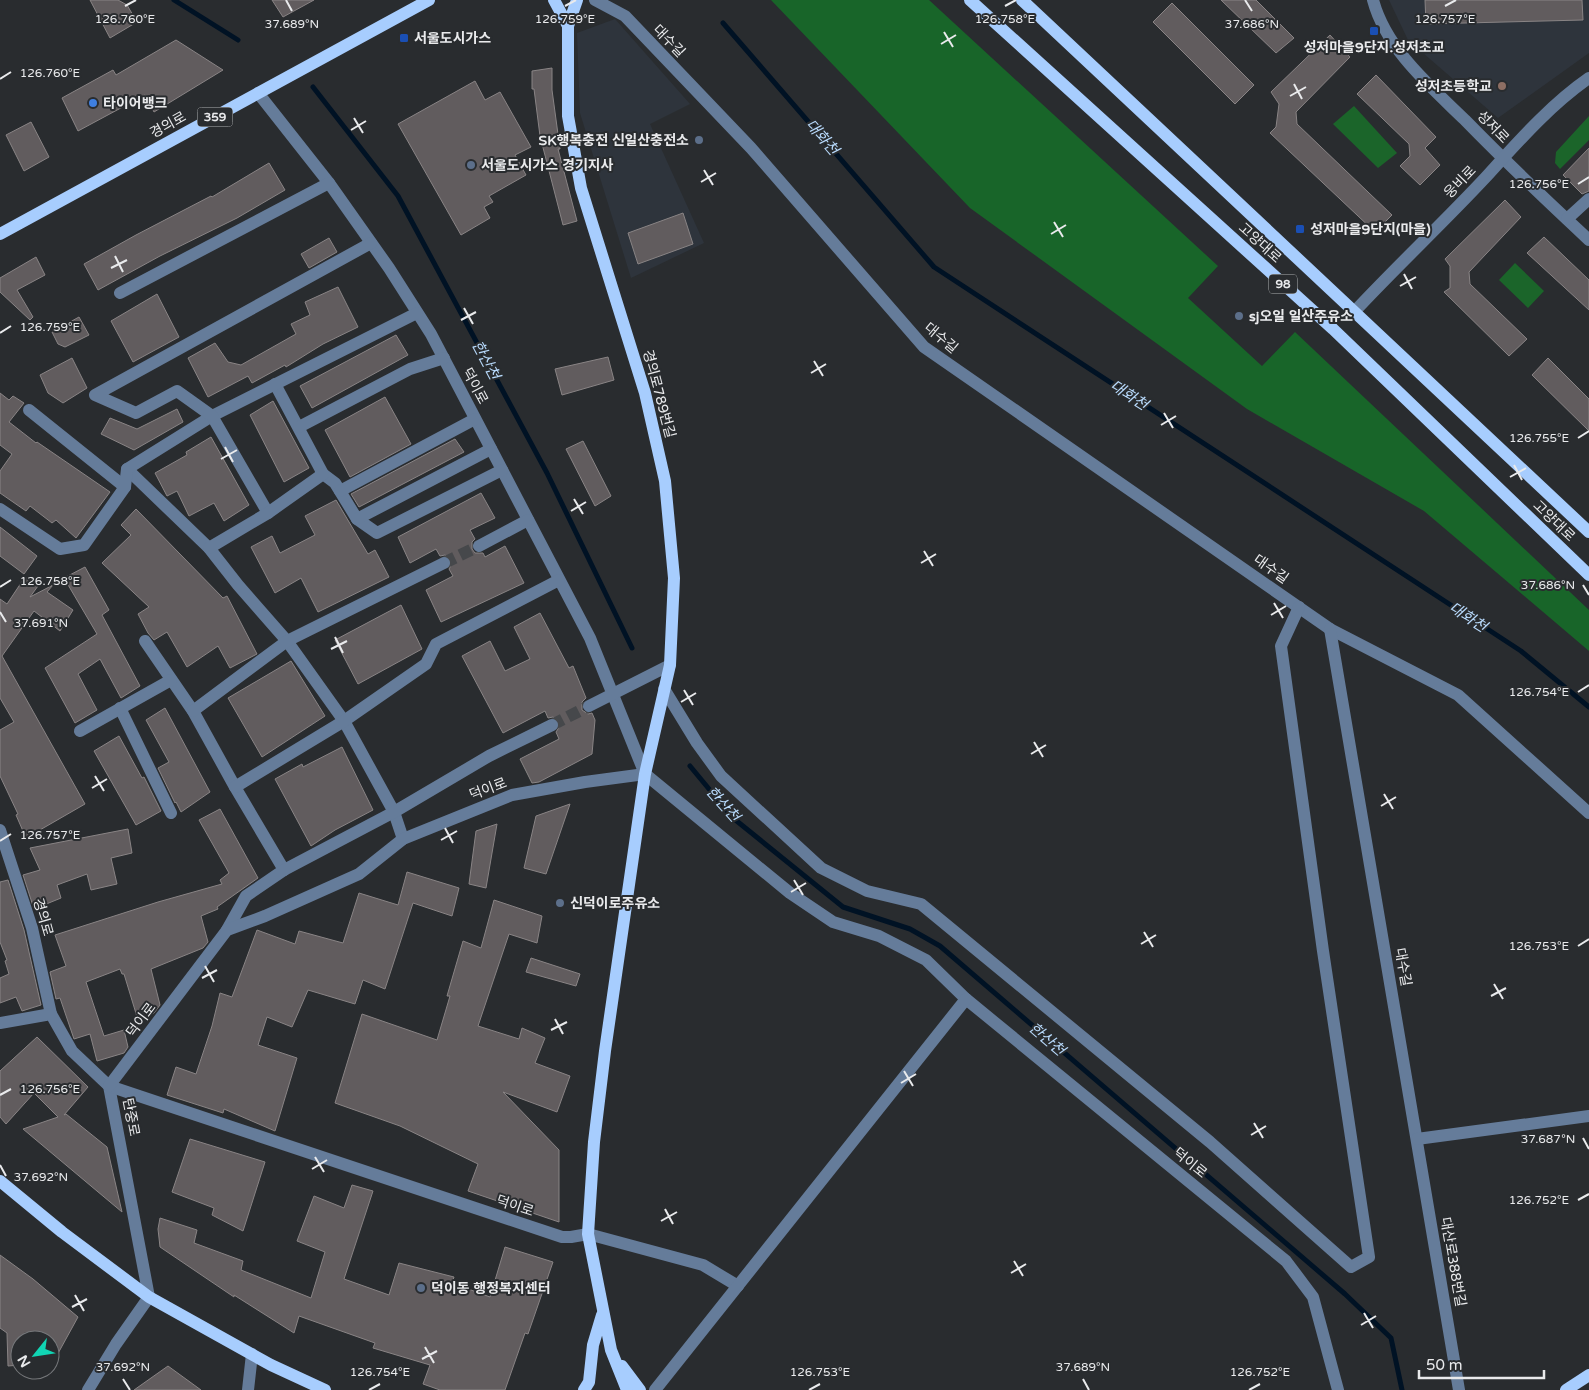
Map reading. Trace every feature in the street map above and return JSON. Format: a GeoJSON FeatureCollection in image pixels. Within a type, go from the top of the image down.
{"type":"FeatureCollection","features":[{"type":"Feature","properties":{"kind":"main road","name":"경의로"},"geometry":{"type":"LineString","coordinates":[[0,234],[429,0]]}},
{"type":"Feature","properties":{"kind":"main road"},"geometry":{"type":"LineString","coordinates":[[554,0],[568,26]]}},
{"type":"Feature","properties":{"kind":"main road"},"geometry":{"type":"LineString","coordinates":[[568,26],[577,0]]}},
{"type":"Feature","properties":{"kind":"main road","name":"고양대로"},"geometry":{"type":"LineString","coordinates":[[970,0],[1326,323],[1589,575]]}},
{"type":"Feature","properties":{"kind":"main road","name":"고양대로"},"geometry":{"type":"LineString","coordinates":[[1022,0],[1589,532]]}},
{"type":"Feature","properties":{"kind":"main road","name":"경의로789번길"},"geometry":{"type":"LineString","coordinates":[[568,26],[568,116],[581,188],[645,393],[665,481],[674,578],[670,665],[645,774]]}},
{"type":"Feature","properties":{"kind":"main road"},"geometry":{"type":"LineString","coordinates":[[627,1390],[611,1350],[588,1234],[594,1142],[605,1051],[645,774]]}},
{"type":"Feature","properties":{"kind":"main road"},"geometry":{"type":"LineString","coordinates":[[0,1181],[62,1232],[149,1297],[252,1354],[325,1390]]}},
{"type":"Feature","properties":{"kind":"main road"},"geometry":{"type":"LineString","coordinates":[[584,1390],[589,1382],[593,1345],[603,1312]]}},
{"type":"Feature","properties":{"kind":"main road"},"geometry":{"type":"LineString","coordinates":[[611,1350],[640,1390]]}},
{"type":"Feature","properties":{"kind":"main road"},"geometry":{"type":"LineString","coordinates":[[1566,1390],[1589,1375]]}},
{"type":"Feature","properties":{"kind":"street","name":"대수길"},"geometry":{"type":"LineString","coordinates":[[595,0],[625,16],[738,134],[924,348],[1330,629],[1458,695],[1589,813]]}},
{"type":"Feature","properties":{"kind":"street","name":"성저로"},"geometry":{"type":"LineString","coordinates":[[1373,0],[1375,8],[1395,47],[1502,158],[1589,240]]}},
{"type":"Feature","properties":{"kind":"street","name":"웅비로"},"geometry":{"type":"LineString","coordinates":[[1355,311],[1485,178],[1502,158],[1577,86],[1589,78]]}},
{"type":"Feature","properties":{"kind":"street","name":"덕이로"},"geometry":{"type":"LineString","coordinates":[[258,93],[329,183],[417,312],[444,358],[590,638],[645,774],[790,893],[833,922],[879,936],[926,960],[966,999],[1286,1261],[1312,1297],[1338,1390]]}},
{"type":"Feature","properties":{"kind":"street"},"geometry":{"type":"LineString","coordinates":[[120,293],[329,183]]}},
{"type":"Feature","properties":{"kind":"street"},"geometry":{"type":"LineString","coordinates":[[1567,220],[1589,200]]}},
{"type":"Feature","properties":{"kind":"street"},"geometry":{"type":"LineString","coordinates":[[268,513],[212,416],[177,391],[136,413],[95,395],[371,243]]}},
{"type":"Feature","properties":{"kind":"street"},"geometry":{"type":"LineString","coordinates":[[127,469],[212,416],[417,312]]}},
{"type":"Feature","properties":{"kind":"street"},"geometry":{"type":"LineString","coordinates":[[299,427],[410,369],[444,358]]}},
{"type":"Feature","properties":{"kind":"street"},"geometry":{"type":"LineString","coordinates":[[275,384],[323,474],[335,483],[357,520],[377,533],[502,470]]}},
{"type":"Feature","properties":{"kind":"street"},"geometry":{"type":"LineString","coordinates":[[29,410],[125,487]]}},
{"type":"Feature","properties":{"kind":"street"},"geometry":{"type":"LineString","coordinates":[[340,491],[475,419]]}},
{"type":"Feature","properties":{"kind":"street"},"geometry":{"type":"LineString","coordinates":[[357,520],[491,449]]}},
{"type":"Feature","properties":{"kind":"street"},"geometry":{"type":"LineString","coordinates":[[0,509],[60,549],[84,545],[125,487],[127,469]]}},
{"type":"Feature","properties":{"kind":"street"},"geometry":{"type":"LineString","coordinates":[[127,469],[210,548],[287,641],[344,721],[394,812],[403,839]]}},
{"type":"Feature","properties":{"kind":"street"},"geometry":{"type":"LineString","coordinates":[[210,548],[268,513],[323,474]]}},
{"type":"Feature","properties":{"kind":"street"},"geometry":{"type":"LineString","coordinates":[[478,546],[528,520]]}},
{"type":"Feature","properties":{"kind":"street"},"geometry":{"type":"LineString","coordinates":[[193,711],[287,641],[444,563]]}},
{"type":"Feature","properties":{"kind":"street"},"geometry":{"type":"LineString","coordinates":[[235,787],[344,721],[426,664],[436,644],[559,580]]}},
{"type":"Feature","properties":{"kind":"street"},"geometry":{"type":"LineString","coordinates":[[664,689],[697,743],[721,776],[821,868],[867,891],[921,904],[1210,1142],[1351,1267],[1369,1257],[1320,932],[1280,646],[1299,607]]}},
{"type":"Feature","properties":{"kind":"street","name":"대수길"},"geometry":{"type":"LineString","coordinates":[[1330,629],[1417,1139]]}},
{"type":"Feature","properties":{"kind":"street"},"geometry":{"type":"LineString","coordinates":[[145,641],[193,711],[284,870]]}},
{"type":"Feature","properties":{"kind":"street"},"geometry":{"type":"LineString","coordinates":[[589,706],[670,665]]}},
{"type":"Feature","properties":{"kind":"street"},"geometry":{"type":"LineString","coordinates":[[80,730],[171,680]]}},
{"type":"Feature","properties":{"kind":"street"},"geometry":{"type":"LineString","coordinates":[[120,708],[171,813]]}},
{"type":"Feature","properties":{"kind":"street"},"geometry":{"type":"LineString","coordinates":[[227,930],[246,896],[284,870],[394,812],[490,756],[552,725]]}},
{"type":"Feature","properties":{"kind":"street","name":"덕이로"},"geometry":{"type":"LineString","coordinates":[[588,1234],[562,1237],[110,1086],[227,930],[265,916],[359,874],[403,839],[512,795],[584,782],[645,774]]}},
{"type":"Feature","properties":{"kind":"street","name":"경의로"},"geometry":{"type":"LineString","coordinates":[[0,830],[32,928],[51,1014]]}},
{"type":"Feature","properties":{"kind":"street"},"geometry":{"type":"LineString","coordinates":[[656,1390],[966,999]]}},
{"type":"Feature","properties":{"kind":"street"},"geometry":{"type":"LineString","coordinates":[[0,1024],[51,1014]]}},
{"type":"Feature","properties":{"kind":"street","name":"탄중로"},"geometry":{"type":"LineString","coordinates":[[51,1014],[72,1051],[110,1086],[149,1297]]}},
{"type":"Feature","properties":{"kind":"street"},"geometry":{"type":"LineString","coordinates":[[1417,1139],[1589,1116]]}},
{"type":"Feature","properties":{"kind":"street","name":"대산로388번길"},"geometry":{"type":"LineString","coordinates":[[1417,1139],[1459,1390]]}},
{"type":"Feature","properties":{"kind":"street"},"geometry":{"type":"LineString","coordinates":[[588,1234],[703,1265],[738,1286]]}},
{"type":"Feature","properties":{"kind":"street"},"geometry":{"type":"LineString","coordinates":[[88,1390],[116,1344],[149,1297]]}},
{"type":"Feature","properties":{"kind":"street"},"geometry":{"type":"LineString","coordinates":[[248,1390],[252,1354]]}},
{"type":"Feature","properties":{"kind":"shaded area","name":"성저초등학교"},"geometry":{"type":"Polygon","coordinates":[[[1389,0],[1589,0],[1589,53],[1498,118],[1408,40],[1389,0]]]}},
{"type":"Feature","properties":{"kind":"shaded area"},"geometry":{"type":"Polygon","coordinates":[[[615,19],[690,104],[650,124],[704,243],[631,278],[580,113],[577,33],[615,19]]]}},
{"type":"Feature","properties":{"kind":"green space"},"geometry":{"type":"Polygon","coordinates":[[[771,0],[929,0],[1218,266],[1188,298],[1262,366],[1295,332],[1589,610],[1589,651],[1424,511],[1247,409],[970,208],[771,0]]]}},
{"type":"Feature","properties":{"kind":"green space"},"geometry":{"type":"Polygon","coordinates":[[[1354,106],[1397,153],[1378,168],[1333,124],[1354,106]]]}},
{"type":"Feature","properties":{"kind":"green space"},"geometry":{"type":"Polygon","coordinates":[[[1589,116],[1589,140],[1560,169],[1555,163],[1556,152],[1589,116]]]}},
{"type":"Feature","properties":{"kind":"green space"},"geometry":{"type":"Polygon","coordinates":[[[1515,263],[1544,291],[1528,308],[1499,280],[1515,263]]]}},
{"type":"Feature","properties":{"kind":"building"},"geometry":{"type":"Polygon","coordinates":[[[90,0],[118,0],[127,5],[137,22],[110,38],[90,0]]]}},
{"type":"Feature","properties":{"kind":"building"},"geometry":{"type":"Polygon","coordinates":[[[272,0],[314,0],[283,17],[272,0]]]}},
{"type":"Feature","properties":{"kind":"building"},"geometry":{"type":"Polygon","coordinates":[[[1221,0],[1256,0],[1294,38],[1276,53],[1221,0]]]}},
{"type":"Feature","properties":{"kind":"building"},"geometry":{"type":"Polygon","coordinates":[[[1425,0],[1582,0],[1583,20],[1426,24],[1425,0]]]}},
{"type":"Feature","properties":{"kind":"building"},"geometry":{"type":"Polygon","coordinates":[[[1172,3],[1254,85],[1235,104],[1153,22],[1172,3]]]}},
{"type":"Feature","properties":{"kind":"building"},"geometry":{"type":"Polygon","coordinates":[[[1330,35],[1350,57],[1296,112],[1297,124],[1392,215],[1375,232],[1270,133],[1276,127],[1279,104],[1271,92],[1330,35]]]}},
{"type":"Feature","properties":{"kind":"building"},"geometry":{"type":"Polygon","coordinates":[[[176,40],[223,70],[154,112],[145,95],[78,131],[62,98],[113,70],[116,75],[176,40]]]}},
{"type":"Feature","properties":{"kind":"building"},"geometry":{"type":"Polygon","coordinates":[[[552,68],[552,90],[560,149],[558,149],[577,221],[563,225],[540,136],[534,89],[532,89],[532,71],[552,68]]]}},
{"type":"Feature","properties":{"kind":"building"},"geometry":{"type":"Polygon","coordinates":[[[1376,75],[1436,137],[1425,148],[1440,165],[1420,185],[1400,166],[1410,156],[1409,144],[1357,94],[1376,75]]]}},
{"type":"Feature","properties":{"kind":"building","name":"서울도시가스 경기지사"},"geometry":{"type":"Polygon","coordinates":[[[475,81],[485,100],[500,92],[531,147],[515,155],[526,175],[489,196],[493,202],[484,207],[490,218],[461,235],[398,124],[475,81]]]}},
{"type":"Feature","properties":{"kind":"building"},"geometry":{"type":"Polygon","coordinates":[[[31,122],[49,157],[24,171],[6,135],[31,122]]]}},
{"type":"Feature","properties":{"kind":"building"},"geometry":{"type":"Polygon","coordinates":[[[1589,148],[1589,191],[1582,194],[1563,175],[1589,148]]]}},
{"type":"Feature","properties":{"kind":"building"},"geometry":{"type":"Polygon","coordinates":[[[269,163],[285,190],[237,218],[160,256],[98,290],[84,264],[136,235],[212,197],[269,163]]]}},
{"type":"Feature","properties":{"kind":"building"},"geometry":{"type":"Polygon","coordinates":[[[1505,200],[1521,217],[1469,272],[1470,284],[1527,339],[1509,356],[1444,292],[1450,288],[1450,266],[1445,259],[1505,200]]]}},
{"type":"Feature","properties":{"kind":"building"},"geometry":{"type":"Polygon","coordinates":[[[683,213],[693,244],[638,264],[628,233],[683,213]]]}},
{"type":"Feature","properties":{"kind":"building"},"geometry":{"type":"Polygon","coordinates":[[[1544,237],[1589,280],[1589,310],[1527,253],[1544,237]]]}},
{"type":"Feature","properties":{"kind":"building"},"geometry":{"type":"Polygon","coordinates":[[[329,238],[337,252],[309,268],[301,254],[329,238]]]}},
{"type":"Feature","properties":{"kind":"building"},"geometry":{"type":"Polygon","coordinates":[[[36,257],[45,275],[17,290],[33,317],[30,320],[0,292],[0,278],[36,257]]]}},
{"type":"Feature","properties":{"kind":"building"},"geometry":{"type":"Polygon","coordinates":[[[338,287],[358,327],[323,344],[286,367],[285,365],[252,383],[248,376],[208,397],[188,358],[215,343],[228,362],[241,365],[296,334],[291,324],[310,315],[305,302],[338,287]]]}},
{"type":"Feature","properties":{"kind":"building"},"geometry":{"type":"Polygon","coordinates":[[[157,294],[179,337],[133,362],[111,321],[157,294]]]}},
{"type":"Feature","properties":{"kind":"building"},"geometry":{"type":"Polygon","coordinates":[[[79,317],[89,335],[65,347],[58,344],[52,332],[79,317]]]}},
{"type":"Feature","properties":{"kind":"building"},"geometry":{"type":"Polygon","coordinates":[[[396,335],[408,355],[312,408],[300,386],[396,335]]]}},
{"type":"Feature","properties":{"kind":"building"},"geometry":{"type":"Polygon","coordinates":[[[608,357],[614,380],[562,395],[555,369],[608,357]]]}},
{"type":"Feature","properties":{"kind":"building"},"geometry":{"type":"Polygon","coordinates":[[[72,358],[87,388],[63,403],[48,393],[40,375],[72,358]]]}},
{"type":"Feature","properties":{"kind":"building"},"geometry":{"type":"Polygon","coordinates":[[[1548,358],[1589,399],[1589,431],[1532,375],[1548,358]]]}},
{"type":"Feature","properties":{"kind":"building"},"geometry":{"type":"Polygon","coordinates":[[[0,393],[9,400],[13,396],[24,403],[9,422],[36,443],[110,492],[76,538],[56,520],[52,523],[30,506],[26,511],[0,493],[0,471],[12,454],[0,445],[0,393]]]}},
{"type":"Feature","properties":{"kind":"building"},"geometry":{"type":"Polygon","coordinates":[[[385,397],[411,444],[350,477],[325,430],[385,397]]]}},
{"type":"Feature","properties":{"kind":"building"},"geometry":{"type":"Polygon","coordinates":[[[273,401],[309,468],[284,482],[250,415],[273,401]]]}},
{"type":"Feature","properties":{"kind":"building"},"geometry":{"type":"Polygon","coordinates":[[[177,409],[183,422],[134,450],[101,434],[110,418],[137,429],[177,409]]]}},
{"type":"Feature","properties":{"kind":"building"},"geometry":{"type":"Polygon","coordinates":[[[211,437],[249,505],[224,521],[214,503],[189,516],[177,491],[167,496],[155,473],[187,455],[186,452],[211,437]]]}},
{"type":"Feature","properties":{"kind":"building"},"geometry":{"type":"Polygon","coordinates":[[[455,439],[464,452],[359,507],[351,494],[455,439]]]}},
{"type":"Feature","properties":{"kind":"building"},"geometry":{"type":"Polygon","coordinates":[[[583,441],[611,496],[595,506],[566,449],[583,441]]]}},
{"type":"Feature","properties":{"kind":"building"},"geometry":{"type":"Polygon","coordinates":[[[481,493],[495,518],[470,530],[475,539],[472,542],[472,549],[475,553],[483,553],[485,557],[505,546],[524,583],[441,622],[426,590],[453,576],[449,569],[452,564],[451,559],[445,555],[440,556],[436,549],[410,563],[398,537],[481,493]]]}},
{"type":"Feature","properties":{"kind":"building"},"geometry":{"type":"Polygon","coordinates":[[[336,500],[368,554],[375,550],[389,577],[318,612],[301,578],[275,593],[251,547],[272,536],[280,553],[315,535],[305,516],[336,500]]]}},
{"type":"Feature","properties":{"kind":"building"},"geometry":{"type":"Polygon","coordinates":[[[136,509],[223,598],[227,596],[257,654],[230,668],[218,646],[187,667],[167,632],[154,640],[148,633],[138,614],[149,607],[102,563],[131,535],[121,525],[136,509]]]}},
{"type":"Feature","properties":{"kind":"building"},"geometry":{"type":"Polygon","coordinates":[[[0,527],[37,556],[24,574],[0,556],[0,527]]]}},
{"type":"Feature","properties":{"kind":"building"},"geometry":{"type":"Polygon","coordinates":[[[85,567],[109,610],[102,615],[140,686],[121,698],[100,659],[78,674],[97,710],[75,723],[45,668],[97,634],[64,578],[85,567]]]}},
{"type":"Feature","properties":{"kind":"building"},"geometry":{"type":"Polygon","coordinates":[[[25,577],[38,586],[30,597],[53,585],[47,592],[73,610],[60,631],[34,611],[2,656],[85,804],[26,838],[16,815],[18,814],[0,776],[0,730],[14,722],[0,698],[0,599],[7,604],[25,577]]]}},
{"type":"Feature","properties":{"kind":"building"},"geometry":{"type":"Polygon","coordinates":[[[401,605],[422,649],[358,684],[335,640],[401,605]]]}},
{"type":"Feature","properties":{"kind":"building"},"geometry":{"type":"Polygon","coordinates":[[[540,613],[569,668],[573,666],[586,698],[582,702],[582,710],[588,714],[592,713],[595,720],[592,754],[539,782],[532,783],[520,759],[559,739],[556,732],[560,726],[559,721],[553,717],[548,718],[545,711],[503,733],[462,656],[490,641],[505,671],[530,659],[514,627],[540,613]]]}},
{"type":"Feature","properties":{"kind":"building"},"geometry":{"type":"Polygon","coordinates":[[[291,661],[325,716],[262,757],[228,698],[291,661]]]}},
{"type":"Feature","properties":{"kind":"building"},"geometry":{"type":"Polygon","coordinates":[[[165,708],[210,792],[181,812],[158,768],[169,762],[146,720],[165,708]]]}},
{"type":"Feature","properties":{"kind":"building"},"geometry":{"type":"Polygon","coordinates":[[[119,736],[142,778],[144,777],[161,811],[136,825],[94,751],[119,736]]]}},
{"type":"Feature","properties":{"kind":"building"},"geometry":{"type":"Polygon","coordinates":[[[342,747],[373,810],[335,830],[311,846],[275,779],[302,764],[303,767],[342,747]]]}},
{"type":"Feature","properties":{"kind":"building"},"geometry":{"type":"Polygon","coordinates":[[[570,804],[546,874],[524,868],[536,816],[570,804]]]}},
{"type":"Feature","properties":{"kind":"building"},"geometry":{"type":"Polygon","coordinates":[[[220,809],[258,878],[217,907],[218,909],[201,916],[208,942],[203,948],[151,969],[160,1005],[154,1013],[138,1020],[124,974],[122,974],[120,969],[86,982],[104,1036],[124,1030],[128,1047],[124,1053],[97,1061],[90,1034],[74,1039],[60,998],[56,999],[50,972],[66,966],[55,935],[222,884],[220,880],[229,873],[199,820],[220,809]]]}},
{"type":"Feature","properties":{"kind":"building"},"geometry":{"type":"Polygon","coordinates":[[[497,824],[486,888],[469,884],[476,831],[497,824]]]}},
{"type":"Feature","properties":{"kind":"building"},"geometry":{"type":"Polygon","coordinates":[[[128,829],[132,853],[111,858],[117,884],[91,890],[87,874],[57,885],[61,898],[34,909],[23,875],[40,870],[30,848],[128,829]]]}},
{"type":"Feature","properties":{"kind":"building"},"geometry":{"type":"Polygon","coordinates":[[[407,872],[459,888],[452,916],[413,903],[385,989],[363,980],[355,1004],[308,990],[292,1027],[267,1017],[258,1045],[297,1058],[275,1131],[224,1109],[223,1113],[167,1095],[176,1067],[196,1074],[212,1026],[220,993],[232,997],[257,930],[295,944],[299,931],[343,943],[359,893],[398,905],[407,872]]]}},
{"type":"Feature","properties":{"kind":"building"},"geometry":{"type":"Polygon","coordinates":[[[8,880],[24,930],[41,1005],[22,1011],[16,997],[0,1003],[0,978],[9,974],[5,961],[7,960],[0,942],[0,882],[8,880]]]}},
{"type":"Feature","properties":{"kind":"building"},"geometry":{"type":"Polygon","coordinates":[[[494,900],[542,916],[537,943],[509,934],[478,1026],[519,1039],[522,1028],[545,1038],[535,1063],[570,1076],[557,1112],[503,1092],[559,1150],[559,1222],[468,1191],[478,1164],[400,1126],[335,1103],[362,1014],[437,1040],[450,996],[447,996],[463,941],[481,948],[494,900]]]}},
{"type":"Feature","properties":{"kind":"building"},"geometry":{"type":"Polygon","coordinates":[[[531,958],[580,974],[576,986],[526,972],[531,958]]]}},
{"type":"Feature","properties":{"kind":"building"},"geometry":{"type":"Polygon","coordinates":[[[37,1037],[88,1087],[64,1115],[66,1114],[107,1147],[122,1212],[23,1129],[58,1117],[34,1093],[6,1124],[0,1117],[0,1071],[37,1037]]]}},
{"type":"Feature","properties":{"kind":"building"},"geometry":{"type":"Polygon","coordinates":[[[190,1139],[265,1162],[243,1231],[212,1215],[214,1208],[172,1192],[190,1139]]]}},
{"type":"Feature","properties":{"kind":"building"},"geometry":{"type":"Polygon","coordinates":[[[352,1185],[373,1191],[344,1279],[389,1295],[399,1263],[454,1277],[452,1283],[490,1297],[505,1247],[553,1262],[528,1334],[525,1333],[505,1390],[440,1390],[423,1384],[430,1365],[373,1348],[375,1343],[299,1316],[294,1333],[234,1295],[234,1297],[160,1247],[158,1229],[160,1218],[197,1230],[194,1243],[243,1261],[241,1270],[311,1298],[325,1252],[297,1241],[314,1196],[344,1208],[352,1185]]]}},
{"type":"Feature","properties":{"kind":"building"},"geometry":{"type":"Polygon","coordinates":[[[0,1255],[33,1279],[78,1317],[60,1350],[60,1330],[10,1330],[10,1366],[8,1366],[7,1333],[0,1328],[0,1255]]]}},
{"type":"Feature","properties":{"kind":"building"},"geometry":{"type":"Polygon","coordinates":[[[168,1366],[201,1390],[134,1390],[168,1366]]]}},
{"type":"Feature","properties":{"kind":"waterway","name":"한산천"},"geometry":{"type":"LineString","coordinates":[[174,0],[238,40]]}},
{"type":"Feature","properties":{"kind":"waterway","name":"대화천"},"geometry":{"type":"LineString","coordinates":[[723,23],[934,267],[1521,651],[1589,707]]}},
{"type":"Feature","properties":{"kind":"waterway","name":"한산천"},"geometry":{"type":"LineString","coordinates":[[313,87],[398,196],[547,473],[632,648]]}},
{"type":"Feature","properties":{"kind":"waterway","name":"한산천"},"geometry":{"type":"LineString","coordinates":[[690,766],[733,818],[843,907],[910,929],[940,946],[1345,1294],[1391,1338],[1402,1390]]}},
{"type":"Feature","properties":{"kind":"tunnel"},"geometry":{"type":"LineString","coordinates":[[444,563],[479,546]]}},
{"type":"Feature","properties":{"kind":"tunnel"},"geometry":{"type":"LineString","coordinates":[[552,725],[589,706]]}},
{"type":"Feature","properties":{"kind":"place","name":"성저마을9단지.성저초교"},"geometry":{"type":"Point","coordinates":[1374,31]}},
{"type":"Feature","properties":{"kind":"place","name":"서울도시가스"},"geometry":{"type":"Point","coordinates":[404,38]}},
{"type":"Feature","properties":{"kind":"place","name":"성저초등학교"},"geometry":{"type":"Point","coordinates":[1502,86]}},
{"type":"Feature","properties":{"kind":"place","name":"타이어뱅크"},"geometry":{"type":"Point","coordinates":[93,103]}},
{"type":"Feature","properties":{"kind":"place","name":"SK행복충전 신일산충전소"},"geometry":{"type":"Point","coordinates":[699,140]}},
{"type":"Feature","properties":{"kind":"place","name":"서울도시가스 경기지사"},"geometry":{"type":"Point","coordinates":[471,165]}},
{"type":"Feature","properties":{"kind":"place","name":"성저마을9단지(마을)"},"geometry":{"type":"Point","coordinates":[1300,229]}},
{"type":"Feature","properties":{"kind":"place","name":"sj오일 일산주유소"},"geometry":{"type":"Point","coordinates":[1239,316]}},
{"type":"Feature","properties":{"kind":"place","name":"신덕이로주유소"},"geometry":{"type":"Point","coordinates":[560,903]}},
{"type":"Feature","properties":{"kind":"place","name":"덕이동 행정복지센터"},"geometry":{"type":"Point","coordinates":[421,1288]}}]}
